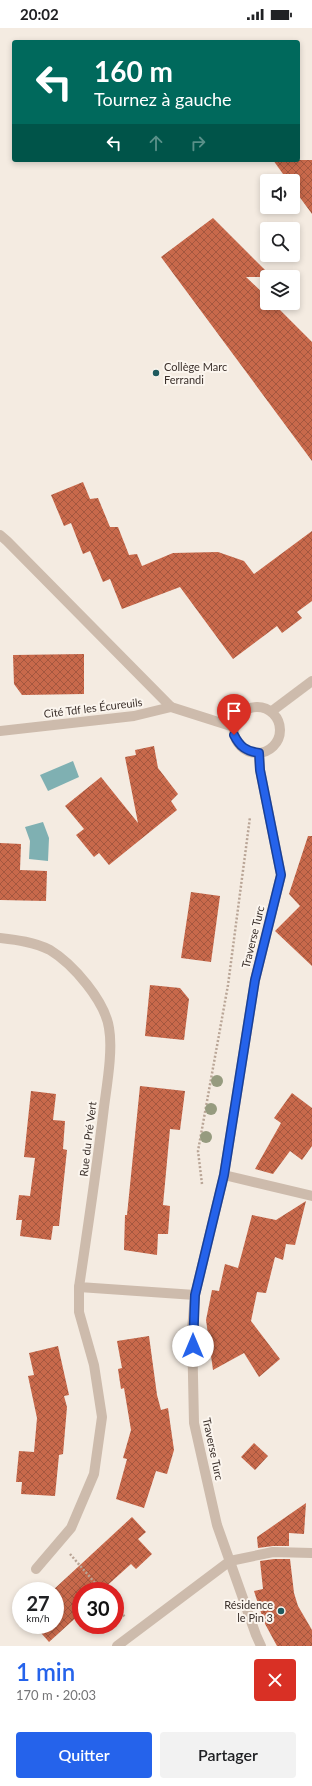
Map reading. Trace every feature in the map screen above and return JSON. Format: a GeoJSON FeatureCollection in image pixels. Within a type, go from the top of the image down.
{"type":"FeatureCollection","features":[{"type":"Feature","properties":{"kind":"street"},"geometry":{"type":"LineString","coordinates":[[0,535],[7,540],[171,707],[234,727]]}},
{"type":"Feature","properties":{"kind":"street"},"geometry":{"type":"LineString","coordinates":[[272,711],[312,681]]}},
{"type":"Feature","properties":{"kind":"street","name":"Cité Tdf les Écureuils"},"geometry":{"type":"LineString","coordinates":[[0,731],[134,716],[171,707]]}},
{"type":"Feature","properties":{"kind":"street"},"geometry":{"type":"LineString","coordinates":[[251,707],[265,707],[272,711],[277,717],[281,727],[277,742],[271,748],[259,753],[251,752],[243,748],[234,735],[234,727],[238,716],[244,710],[251,707]]}},
{"type":"Feature","properties":{"kind":"street","name":"Traverse Turc"},"geometry":{"type":"LineString","coordinates":[[259,753],[260,770],[281,875],[255,980],[224,1175],[195,1295],[192,1330],[194,1423],[217,1525],[256,1634],[262,1646]]}},
{"type":"Feature","properties":{"kind":"street","name":"Rue du Pré Vert"},"geometry":{"type":"LineString","coordinates":[[0,938],[22,940],[50,950],[77,973],[97,998],[109,1028],[110,1061],[79,1287],[78,1312],[94,1365],[102,1417],[94,1474],[71,1528],[36,1568]]}},
{"type":"Feature","properties":{"kind":"street"},"geometry":{"type":"LineString","coordinates":[[224,1175],[312,1196]]}},
{"type":"Feature","properties":{"kind":"street"},"geometry":{"type":"LineString","coordinates":[[79,1287],[195,1295]]}},
{"type":"Feature","properties":{"kind":"street"},"geometry":{"type":"LineString","coordinates":[[117,1646],[230,1561],[273,1552],[312,1553]]}},
{"type":"Feature","properties":{"kind":"path"},"geometry":{"type":"LineString","coordinates":[[203,1189],[198,1151],[228,985],[251,813]]}},
{"type":"Feature","properties":{"kind":"path"},"geometry":{"type":"LineString","coordinates":[[59,1542],[94,1582]]}},
{"type":"Feature","properties":{"kind":"water"},"geometry":{"type":"Polygon","coordinates":[[[73,761],[79,777],[48,791],[40,775],[73,761]]]}},
{"type":"Feature","properties":{"kind":"water"},"geometry":{"type":"Polygon","coordinates":[[[43,822],[49,838],[48,861],[29,859],[30,841],[25,827],[43,822]]]}},
{"type":"Feature","properties":{"kind":"building"},"geometry":{"type":"Polygon","coordinates":[[[300,160],[312,160],[312,214],[300,198],[300,174],[283,174],[274,162],[300,162],[300,160]]]}},
{"type":"Feature","properties":{"kind":"building"},"geometry":{"type":"Polygon","coordinates":[[[213,218],[265,270],[260,270],[260,277],[246,277],[260,290],[260,310],[280,310],[312,342],[312,461],[161,257],[213,218]]]}},
{"type":"Feature","properties":{"kind":"building"},"geometry":{"type":"Polygon","coordinates":[[[83,482],[90,499],[98,498],[110,527],[118,527],[129,555],[137,554],[142,566],[173,553],[218,552],[244,561],[254,574],[312,531],[312,601],[297,612],[302,618],[282,633],[277,626],[233,659],[180,587],[122,609],[110,579],[103,582],[90,551],[83,554],[71,523],[64,526],[51,495],[83,482]]]}},
{"type":"Feature","properties":{"kind":"building"},"geometry":{"type":"Polygon","coordinates":[[[84,654],[84,694],[22,695],[14,684],[13,655],[84,654]]]}},
{"type":"Feature","properties":{"kind":"building"},"geometry":{"type":"Polygon","coordinates":[[[154,746],[158,768],[178,794],[171,801],[177,810],[109,865],[99,853],[94,857],[76,835],[84,829],[65,806],[101,777],[138,823],[125,757],[136,755],[135,750],[154,746]]]}},
{"type":"Feature","properties":{"kind":"building"},"geometry":{"type":"Polygon","coordinates":[[[308,836],[312,836],[312,966],[275,931],[300,906],[289,894],[308,836]]]}},
{"type":"Feature","properties":{"kind":"building"},"geometry":{"type":"Polygon","coordinates":[[[0,843],[21,844],[20,870],[47,871],[46,901],[0,900],[0,843]]]}},
{"type":"Feature","properties":{"kind":"building"},"geometry":{"type":"Polygon","coordinates":[[[191,892],[220,896],[211,962],[181,958],[191,892]]]}},
{"type":"Feature","properties":{"kind":"building"},"geometry":{"type":"Polygon","coordinates":[[[150,985],[180,988],[189,999],[184,1040],[145,1036],[150,985]]]}},
{"type":"Feature","properties":{"kind":"building"},"geometry":{"type":"Polygon","coordinates":[[[140,1086],[185,1091],[180,1130],[170,1129],[163,1205],[170,1206],[168,1234],[158,1234],[157,1255],[124,1250],[125,1215],[127,1215],[140,1086]]]}},
{"type":"Feature","properties":{"kind":"building"},"geometry":{"type":"Polygon","coordinates":[[[31,1091],[56,1094],[53,1120],[65,1121],[63,1149],[67,1150],[59,1226],[53,1226],[51,1240],[20,1236],[22,1220],[16,1220],[19,1195],[30,1196],[35,1158],[24,1157],[31,1091]]]}},
{"type":"Feature","properties":{"kind":"building"},"geometry":{"type":"Polygon","coordinates":[[[292,1093],[312,1108],[312,1146],[302,1160],[290,1151],[273,1174],[255,1169],[281,1123],[274,1118],[292,1093]]]}},
{"type":"Feature","properties":{"kind":"building"},"geometry":{"type":"Polygon","coordinates":[[[306,1201],[295,1245],[286,1244],[283,1260],[275,1257],[266,1293],[257,1292],[251,1321],[280,1359],[259,1377],[244,1353],[213,1370],[206,1320],[212,1290],[219,1291],[225,1264],[238,1268],[252,1215],[276,1220],[306,1201]]]}},
{"type":"Feature","properties":{"kind":"building"},"geometry":{"type":"Polygon","coordinates":[[[149,1336],[157,1395],[161,1410],[168,1408],[174,1450],[167,1474],[156,1471],[144,1508],[116,1499],[127,1459],[123,1458],[131,1430],[124,1388],[121,1389],[118,1369],[122,1368],[117,1341],[149,1336]]]}},
{"type":"Feature","properties":{"kind":"building"},"geometry":{"type":"Polygon","coordinates":[[[58,1346],[69,1395],[64,1396],[67,1407],[63,1454],[59,1455],[55,1496],[21,1494],[22,1482],[16,1482],[19,1451],[34,1452],[37,1418],[28,1376],[34,1375],[29,1353],[58,1346]]]}},
{"type":"Feature","properties":{"kind":"building"},"geometry":{"type":"Polygon","coordinates":[[[254,1443],[268,1456],[255,1470],[241,1457],[254,1443]]]}},
{"type":"Feature","properties":{"kind":"building"},"geometry":{"type":"Polygon","coordinates":[[[306,1503],[304,1534],[289,1533],[289,1546],[258,1548],[257,1537],[306,1503]]]}},
{"type":"Feature","properties":{"kind":"building"},"geometry":{"type":"Polygon","coordinates":[[[132,1517],[146,1532],[138,1539],[152,1554],[136,1569],[131,1564],[111,1582],[72,1582],[72,1621],[64,1628],[64,1582],[62,1582],[132,1517]]]}},
{"type":"Feature","properties":{"kind":"building","name":"Résidence le Pin 3"},"geometry":{"type":"Polygon","coordinates":[[[290,1559],[294,1593],[298,1606],[312,1630],[312,1646],[277,1646],[264,1622],[254,1591],[263,1589],[260,1561],[290,1559]]]}},
{"type":"Feature","properties":{"kind":"building"},"geometry":{"type":"Polygon","coordinates":[[[42,1634],[58,1634],[49,1642],[42,1634]]]}},
{"type":"Feature","properties":{"kind":"place","name":"Collège Marc Ferrandi"},"geometry":{"type":"Point","coordinates":[156,373]}},
{"type":"Feature","properties":{"kind":"place","name":"Résidence le Pin 3"},"geometry":{"type":"Point","coordinates":[281,1611]}},
{"type":"Feature","properties":{"kind":"route"},"geometry":{"type":"LineString","coordinates":[[193,1346],[192,1330],[195,1295],[224,1175],[255,980],[281,875],[260,770],[259,753],[251,752],[243,748],[234,735]]}}]}
